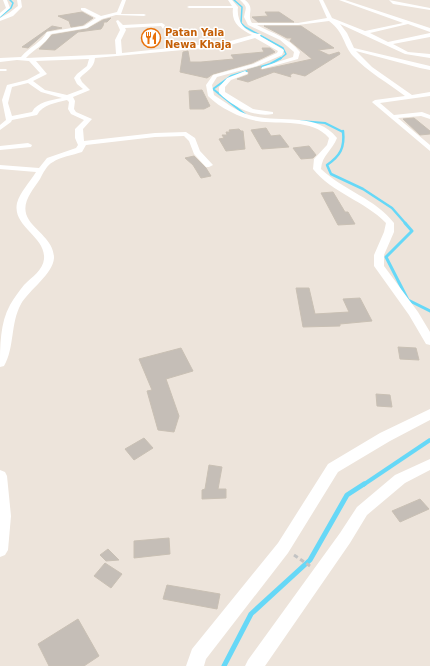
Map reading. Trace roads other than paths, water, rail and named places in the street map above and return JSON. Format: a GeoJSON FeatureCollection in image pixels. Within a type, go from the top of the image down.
{"type":"FeatureCollection","features":[{"type":"Feature","properties":{"kind":"street"},"geometry":{"type":"LineString","coordinates":[[0,20],[15,12],[20,6],[19,0]]}},
{"type":"Feature","properties":{"kind":"street"},"geometry":{"type":"LineString","coordinates":[[119,54],[118,40],[123,30],[117,19],[124,0]]}},
{"type":"Feature","properties":{"kind":"street"},"geometry":{"type":"LineString","coordinates":[[230,0],[236,7]]}},
{"type":"Feature","properties":{"kind":"street"},"geometry":{"type":"LineString","coordinates":[[242,0],[247,4],[249,9],[246,14],[247,21],[261,35],[281,50],[280,54],[255,65],[215,76],[210,80],[208,86],[211,96],[247,117],[308,124],[318,127],[331,134],[333,138],[330,146],[318,159],[317,169],[328,180],[381,213],[390,223],[389,232],[379,255],[379,266],[414,314],[430,341]]}},
{"type":"Feature","properties":{"kind":"street"},"geometry":{"type":"LineString","coordinates":[[329,0],[322,2],[330,19],[338,25],[344,33],[351,49],[370,68],[410,96]]}},
{"type":"Feature","properties":{"kind":"street"},"geometry":{"type":"LineString","coordinates":[[341,0],[430,30]]}},
{"type":"Feature","properties":{"kind":"street"},"geometry":{"type":"LineString","coordinates":[[390,0],[395,3],[430,9]]}},
{"type":"Feature","properties":{"kind":"street"},"geometry":{"type":"LineString","coordinates":[[188,2],[196,1]]}},
{"type":"Feature","properties":{"kind":"street"},"geometry":{"type":"LineString","coordinates":[[0,5],[6,2],[8,8],[0,16]]}},
{"type":"Feature","properties":{"kind":"street"},"geometry":{"type":"LineString","coordinates":[[189,7],[236,7]]}},
{"type":"Feature","properties":{"kind":"street"},"geometry":{"type":"LineString","coordinates":[[236,7],[234,16],[242,28],[293,46],[297,52],[296,58],[229,79],[222,86],[222,93],[236,103],[259,113],[271,113]]}},
{"type":"Feature","properties":{"kind":"street"},"geometry":{"type":"LineString","coordinates":[[83,8],[100,18]]}},
{"type":"Feature","properties":{"kind":"street"},"geometry":{"type":"LineString","coordinates":[[389,15],[421,8]]}},
{"type":"Feature","properties":{"kind":"street"},"geometry":{"type":"LineString","coordinates":[[22,59],[29,51],[46,40],[49,32],[86,27],[100,18],[118,14],[144,15]]}},
{"type":"Feature","properties":{"kind":"street"},"geometry":{"type":"LineString","coordinates":[[250,24],[298,24],[330,19],[365,33],[407,53],[430,56]]}},
{"type":"Feature","properties":{"kind":"street"},"geometry":{"type":"LineString","coordinates":[[365,33],[409,23]]}},
{"type":"Feature","properties":{"kind":"street"},"geometry":{"type":"LineString","coordinates":[[122,27],[158,24],[163,25],[163,27]]}},
{"type":"Feature","properties":{"kind":"street"},"geometry":{"type":"LineString","coordinates":[[0,60],[31,60],[92,56],[227,44],[261,35]]}},
{"type":"Feature","properties":{"kind":"street"},"geometry":{"type":"LineString","coordinates":[[386,44],[430,35]]}},
{"type":"Feature","properties":{"kind":"street"},"geometry":{"type":"LineString","coordinates":[[351,49],[364,51],[409,65],[430,68]]}},
{"type":"Feature","properties":{"kind":"street"},"geometry":{"type":"LineString","coordinates":[[9,118],[35,114],[37,108],[87,90],[77,78],[78,75],[91,66],[93,62],[92,56]]}},
{"type":"Feature","properties":{"kind":"street"},"geometry":{"type":"LineString","coordinates":[[0,128],[9,121],[6,109],[6,94],[9,86],[29,81],[44,74],[31,60]]}},
{"type":"Feature","properties":{"kind":"street"},"geometry":{"type":"LineString","coordinates":[[29,81],[43,92],[68,98],[72,101],[72,112],[89,119],[79,129],[79,138],[82,143]]}},
{"type":"Feature","properties":{"kind":"street"},"geometry":{"type":"LineString","coordinates":[[430,94],[376,101],[376,104],[430,149]]}},
{"type":"Feature","properties":{"kind":"street"},"geometry":{"type":"LineString","coordinates":[[393,117],[422,114],[430,117]]}},
{"type":"Feature","properties":{"kind":"street"},"geometry":{"type":"LineString","coordinates":[[82,143],[155,135],[186,134],[192,140],[198,152],[209,165]]}},
{"type":"Feature","properties":{"kind":"street"},"geometry":{"type":"LineString","coordinates":[[0,363],[7,337],[8,319],[24,291],[36,281],[46,269],[50,258],[47,248],[38,235],[24,221],[21,214],[23,199],[41,170],[50,160],[79,150],[82,143]]}},
{"type":"Feature","properties":{"kind":"street"},"geometry":{"type":"LineString","coordinates":[[0,148],[28,146]]}},
{"type":"Feature","properties":{"kind":"street"},"geometry":{"type":"LineString","coordinates":[[0,167],[41,170]]}},
{"type":"Feature","properties":{"kind":"street"},"geometry":{"type":"LineString","coordinates":[[197,660],[283,548],[333,468],[385,437],[430,414]]}},
{"type":"Feature","properties":{"kind":"street"},"geometry":{"type":"LineString","coordinates":[[254,666],[345,538],[362,511],[400,479],[430,464]]}},
{"type":"Feature","properties":{"kind":"street"},"geometry":{"type":"LineString","coordinates":[[0,476],[4,516],[0,550]]}},
{"type":"Feature","properties":{"kind":"lane"},"geometry":{"type":"LineString","coordinates":[[0,70],[6,70]]}},
{"type":"Feature","properties":{"kind":"waterway"},"geometry":{"type":"LineString","coordinates":[[0,17],[11,8],[13,3],[10,0]]}},
{"type":"Feature","properties":{"kind":"waterway"},"geometry":{"type":"LineString","coordinates":[[234,0],[242,7],[241,23],[245,27],[283,48],[286,54],[280,59]]}},
{"type":"Feature","properties":{"kind":"waterway"},"geometry":{"type":"LineString","coordinates":[[247,116],[213,89],[231,76],[270,64],[281,58]]}},
{"type":"Feature","properties":{"kind":"waterway"},"geometry":{"type":"LineString","coordinates":[[301,121],[325,123],[343,132]]}},
{"type":"Feature","properties":{"kind":"waterway"},"geometry":{"type":"LineString","coordinates":[[343,132],[341,151],[327,165],[331,174],[363,189],[392,208],[406,224]]}},
{"type":"Feature","properties":{"kind":"waterway"},"geometry":{"type":"LineString","coordinates":[[405,223],[412,231],[386,257],[408,300],[430,311]]}},
{"type":"Feature","properties":{"kind":"waterway"},"geometry":{"type":"LineString","coordinates":[[363,485],[430,440]]}},
{"type":"Feature","properties":{"kind":"waterway"},"geometry":{"type":"LineString","coordinates":[[224,666],[251,614],[310,560],[347,495],[364,484]]}},
{"type":"Feature","properties":{"kind":"place","name":"Patan Yala Newa Khaja"},"geometry":{"type":"Point","coordinates":[151,38]}}]}
